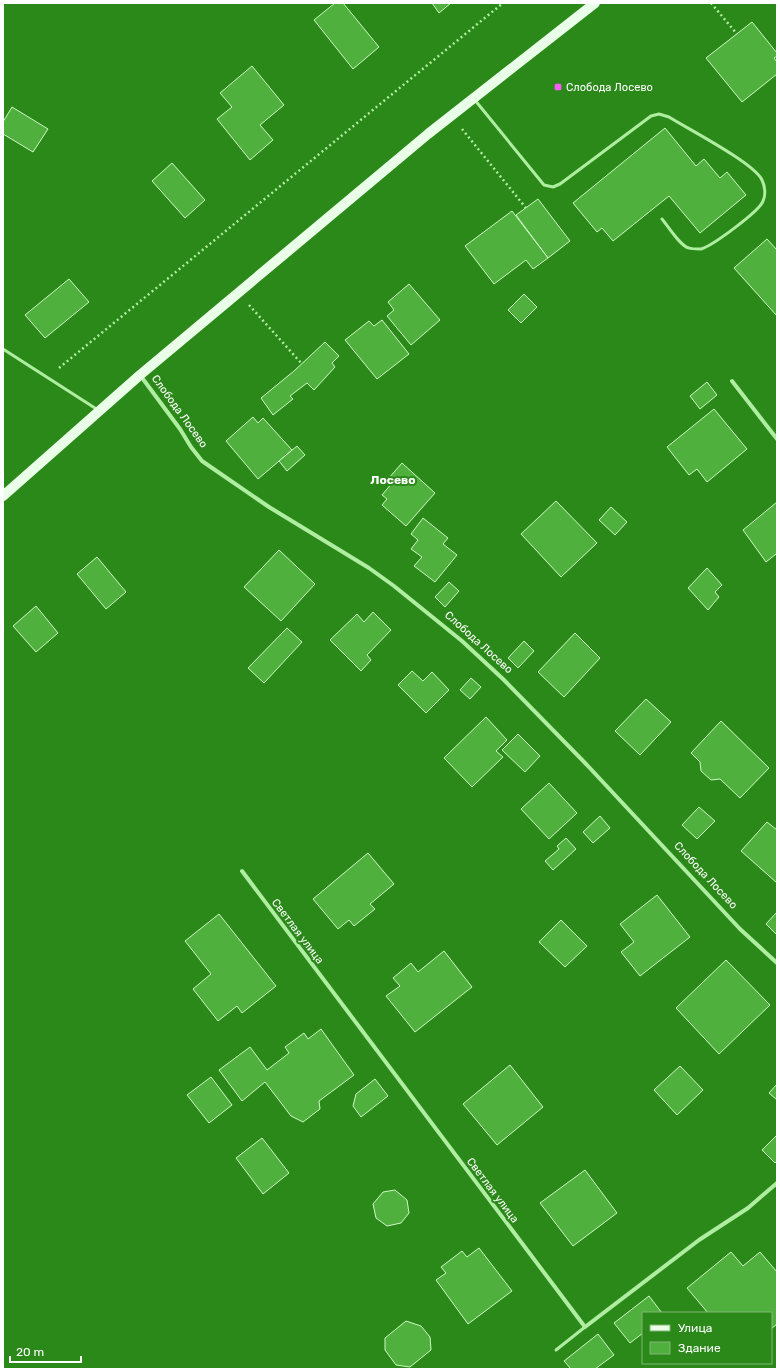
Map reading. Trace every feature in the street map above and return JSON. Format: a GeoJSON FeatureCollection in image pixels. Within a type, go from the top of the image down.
{"type":"FeatureCollection","features":[{"type":"Feature","properties":{"kind":"main road","name":"Слобода Лосево"},"geometry":{"type":"LineString","coordinates":[[3,496],[140,375],[451,115],[595,3]]}},
{"type":"Feature","properties":{"kind":"street","name":"Слобода Лосево"},"geometry":{"type":"LineString","coordinates":[[140,375],[202,461],[269,507],[369,568],[394,586],[462,641],[503,679],[592,770],[740,929],[777,963]]}},
{"type":"Feature","properties":{"kind":"street"},"geometry":{"type":"LineString","coordinates":[[732,382],[777,439]]}},
{"type":"Feature","properties":{"kind":"street","name":"Светлая улица"},"geometry":{"type":"LineString","coordinates":[[242,871],[585,1327]]}},
{"type":"Feature","properties":{"kind":"street"},"geometry":{"type":"LineString","coordinates":[[585,1327],[699,1240],[748,1208],[777,1183]]}},
{"type":"Feature","properties":{"kind":"lane"},"geometry":{"type":"LineString","coordinates":[[473,98],[544,185],[553,187],[560,184],[651,116],[659,114],[669,117],[742,161],[755,171],[762,180],[765,191],[763,202],[756,211],[715,242],[701,249],[688,248],[681,242],[662,219]]}},
{"type":"Feature","properties":{"kind":"lane"},"geometry":{"type":"LineString","coordinates":[[3,349],[100,411]]}},
{"type":"Feature","properties":{"kind":"lane"},"geometry":{"type":"LineString","coordinates":[[556,1350],[585,1327]]}},
{"type":"Feature","properties":{"kind":"path"},"geometry":{"type":"LineString","coordinates":[[48,378],[503,3]]}},
{"type":"Feature","properties":{"kind":"path"},"geometry":{"type":"LineString","coordinates":[[712,3],[736,34]]}},
{"type":"Feature","properties":{"kind":"path"},"geometry":{"type":"LineString","coordinates":[[451,115],[526,208]]}},
{"type":"Feature","properties":{"kind":"path"},"geometry":{"type":"LineString","coordinates":[[238,293],[302,364]]}},
{"type":"Feature","properties":{"kind":"building"},"geometry":{"type":"Polygon","coordinates":[[[335,3],[343,3],[379,47],[353,69],[314,20],[335,3]]]}},
{"type":"Feature","properties":{"kind":"building"},"geometry":{"type":"Polygon","coordinates":[[[432,3],[451,3],[439,13],[432,3]]]}},
{"type":"Feature","properties":{"kind":"building"},"geometry":{"type":"Polygon","coordinates":[[[752,22],[777,53],[777,56],[774,58],[777,62],[777,74],[742,102],[706,58],[752,22]]]}},
{"type":"Feature","properties":{"kind":"building"},"geometry":{"type":"Polygon","coordinates":[[[252,66],[284,105],[260,125],[273,140],[250,160],[217,119],[232,107],[220,93],[252,66]]]}},
{"type":"Feature","properties":{"kind":"building"},"geometry":{"type":"Polygon","coordinates":[[[12,107],[48,129],[33,152],[3,134],[3,122],[12,107]]]}},
{"type":"Feature","properties":{"kind":"building"},"geometry":{"type":"Polygon","coordinates":[[[665,128],[696,166],[704,159],[720,178],[727,172],[746,195],[700,233],[669,196],[613,241],[602,228],[597,232],[573,203],[665,128]]]}},
{"type":"Feature","properties":{"kind":"building"},"geometry":{"type":"Polygon","coordinates":[[[172,163],[205,200],[185,218],[152,181],[172,163]]]}},
{"type":"Feature","properties":{"kind":"building"},"geometry":{"type":"Polygon","coordinates":[[[538,199],[570,241],[548,258],[516,215],[538,199]]]}},
{"type":"Feature","properties":{"kind":"building"},"geometry":{"type":"Polygon","coordinates":[[[512,211],[548,258],[533,269],[526,260],[494,284],[465,246],[512,211]]]}},
{"type":"Feature","properties":{"kind":"building"},"geometry":{"type":"Polygon","coordinates":[[[767,239],[777,250],[777,316],[734,268],[767,239]]]}},
{"type":"Feature","properties":{"kind":"building"},"geometry":{"type":"Polygon","coordinates":[[[69,279],[89,302],[45,338],[25,315],[69,279]]]}},
{"type":"Feature","properties":{"kind":"building"},"geometry":{"type":"Polygon","coordinates":[[[409,284],[440,320],[411,345],[387,316],[394,310],[388,302],[409,284]]]}},
{"type":"Feature","properties":{"kind":"building"},"geometry":{"type":"Polygon","coordinates":[[[524,294],[537,307],[521,323],[508,310],[524,294]]]}},
{"type":"Feature","properties":{"kind":"building"},"geometry":{"type":"Polygon","coordinates":[[[382,320],[409,354],[377,379],[345,340],[369,321],[374,326],[382,320]]]}},
{"type":"Feature","properties":{"kind":"building"},"geometry":{"type":"Polygon","coordinates":[[[325,342],[339,356],[332,363],[335,367],[314,390],[307,383],[290,396],[293,399],[273,415],[261,398],[294,371],[325,342]]]}},
{"type":"Feature","properties":{"kind":"building"},"geometry":{"type":"Polygon","coordinates":[[[707,382],[717,395],[700,409],[690,396],[707,382]]]}},
{"type":"Feature","properties":{"kind":"building"},"geometry":{"type":"Polygon","coordinates":[[[714,409],[747,449],[707,482],[697,469],[689,475],[667,447],[714,409]]]}},
{"type":"Feature","properties":{"kind":"building"},"geometry":{"type":"Polygon","coordinates":[[[253,417],[258,423],[263,418],[292,450],[258,479],[226,441],[253,417]]]}},
{"type":"Feature","properties":{"kind":"building"},"geometry":{"type":"Polygon","coordinates":[[[297,446],[305,455],[287,471],[279,461],[297,446]]]}},
{"type":"Feature","properties":{"kind":"building"},"geometry":{"type":"Polygon","coordinates":[[[402,463],[435,493],[406,526],[382,505],[387,499],[382,495],[392,483],[388,479],[402,463]]]}},
{"type":"Feature","properties":{"kind":"building"},"geometry":{"type":"Polygon","coordinates":[[[556,501],[597,543],[561,577],[521,534],[556,501]]]}},
{"type":"Feature","properties":{"kind":"building"},"geometry":{"type":"Polygon","coordinates":[[[777,502],[777,556],[776,554],[766,562],[743,530],[777,502]]]}},
{"type":"Feature","properties":{"kind":"building"},"geometry":{"type":"Polygon","coordinates":[[[611,507],[627,522],[615,535],[599,520],[611,507]]]}},
{"type":"Feature","properties":{"kind":"building"},"geometry":{"type":"Polygon","coordinates":[[[423,518],[448,538],[443,544],[457,555],[435,582],[414,566],[422,557],[411,549],[418,540],[411,534],[423,518]]]}},
{"type":"Feature","properties":{"kind":"building"},"geometry":{"type":"Polygon","coordinates":[[[279,550],[315,584],[281,621],[244,587],[279,550]]]}},
{"type":"Feature","properties":{"kind":"building"},"geometry":{"type":"Polygon","coordinates":[[[97,557],[126,592],[106,609],[77,574],[97,557]]]}},
{"type":"Feature","properties":{"kind":"building"},"geometry":{"type":"Polygon","coordinates":[[[707,568],[722,585],[715,592],[719,597],[708,610],[688,588],[707,568]]]}},
{"type":"Feature","properties":{"kind":"building"},"geometry":{"type":"Polygon","coordinates":[[[449,582],[459,591],[445,607],[435,597],[449,582]]]}},
{"type":"Feature","properties":{"kind":"building"},"geometry":{"type":"Polygon","coordinates":[[[36,606],[58,633],[36,652],[13,626],[36,606]]]}},
{"type":"Feature","properties":{"kind":"building"},"geometry":{"type":"Polygon","coordinates":[[[373,612],[391,630],[367,655],[371,660],[361,671],[330,640],[357,614],[364,622],[373,612]]]}},
{"type":"Feature","properties":{"kind":"building"},"geometry":{"type":"Polygon","coordinates":[[[287,628],[302,642],[264,683],[248,668],[287,628]]]}},
{"type":"Feature","properties":{"kind":"building"},"geometry":{"type":"Polygon","coordinates":[[[575,633],[600,658],[564,697],[538,672],[575,633]]]}},
{"type":"Feature","properties":{"kind":"building"},"geometry":{"type":"Polygon","coordinates":[[[524,641],[534,651],[518,668],[508,658],[524,641]]]}},
{"type":"Feature","properties":{"kind":"building"},"geometry":{"type":"Polygon","coordinates":[[[412,671],[423,681],[432,672],[449,690],[426,713],[398,685],[412,671]]]}},
{"type":"Feature","properties":{"kind":"building"},"geometry":{"type":"Polygon","coordinates":[[[471,678],[481,687],[470,699],[460,690],[471,678]]]}},
{"type":"Feature","properties":{"kind":"building"},"geometry":{"type":"Polygon","coordinates":[[[646,699],[671,722],[640,755],[615,731],[646,699]]]}},
{"type":"Feature","properties":{"kind":"building"},"geometry":{"type":"Polygon","coordinates":[[[486,717],[507,740],[496,751],[503,757],[472,787],[444,758],[486,717]]]}},
{"type":"Feature","properties":{"kind":"building"},"geometry":{"type":"Polygon","coordinates":[[[721,721],[769,768],[740,798],[720,779],[711,780],[701,771],[700,762],[691,753],[721,721]]]}},
{"type":"Feature","properties":{"kind":"building"},"geometry":{"type":"Polygon","coordinates":[[[518,734],[540,756],[525,772],[502,750],[518,734]]]}},
{"type":"Feature","properties":{"kind":"building"},"geometry":{"type":"Polygon","coordinates":[[[549,783],[577,813],[549,839],[521,809],[549,783]]]}},
{"type":"Feature","properties":{"kind":"building"},"geometry":{"type":"Polygon","coordinates":[[[699,807],[715,821],[697,839],[682,825],[699,807]]]}},
{"type":"Feature","properties":{"kind":"building"},"geometry":{"type":"Polygon","coordinates":[[[600,816],[610,828],[593,843],[583,832],[600,816]]]}},
{"type":"Feature","properties":{"kind":"building"},"geometry":{"type":"Polygon","coordinates":[[[767,822],[777,830],[777,883],[741,851],[767,822]]]}},
{"type":"Feature","properties":{"kind":"building"},"geometry":{"type":"Polygon","coordinates":[[[566,838],[576,849],[553,870],[545,861],[559,849],[557,846],[566,838]]]}},
{"type":"Feature","properties":{"kind":"building"},"geometry":{"type":"Polygon","coordinates":[[[368,853],[394,884],[370,904],[375,909],[354,926],[349,920],[338,929],[313,899],[368,853]]]}},
{"type":"Feature","properties":{"kind":"building"},"geometry":{"type":"Polygon","coordinates":[[[657,895],[690,937],[640,976],[621,952],[634,942],[620,924],[657,895]]]}},
{"type":"Feature","properties":{"kind":"building"},"geometry":{"type":"Polygon","coordinates":[[[777,912],[777,935],[766,924],[777,912]]]}},
{"type":"Feature","properties":{"kind":"building"},"geometry":{"type":"Polygon","coordinates":[[[219,914],[276,986],[242,1013],[237,1006],[218,1021],[193,989],[211,974],[185,941],[219,914]]]}},
{"type":"Feature","properties":{"kind":"building"},"geometry":{"type":"Polygon","coordinates":[[[561,920],[587,946],[565,967],[539,942],[561,920]]]}},
{"type":"Feature","properties":{"kind":"building"},"geometry":{"type":"Polygon","coordinates":[[[444,951],[472,987],[415,1032],[386,996],[400,986],[393,978],[411,963],[418,972],[444,951]]]}},
{"type":"Feature","properties":{"kind":"building"},"geometry":{"type":"Polygon","coordinates":[[[726,960],[770,1005],[719,1054],[676,1008],[726,960]]]}},
{"type":"Feature","properties":{"kind":"building"},"geometry":{"type":"Polygon","coordinates":[[[321,1029],[354,1075],[319,1101],[320,1109],[303,1122],[291,1116],[265,1082],[242,1101],[219,1070],[250,1047],[267,1070],[289,1053],[285,1047],[304,1033],[308,1039],[321,1029]]]}},
{"type":"Feature","properties":{"kind":"building"},"geometry":{"type":"Polygon","coordinates":[[[510,1065],[543,1107],[497,1145],[463,1104],[510,1065]]]}},
{"type":"Feature","properties":{"kind":"building"},"geometry":{"type":"Polygon","coordinates":[[[680,1066],[703,1090],[677,1115],[654,1090],[680,1066]]]}},
{"type":"Feature","properties":{"kind":"building"},"geometry":{"type":"Polygon","coordinates":[[[211,1077],[232,1105],[209,1123],[187,1095],[211,1077]]]}},
{"type":"Feature","properties":{"kind":"building"},"geometry":{"type":"Polygon","coordinates":[[[375,1079],[388,1096],[361,1117],[353,1106],[356,1094],[375,1079]]]}},
{"type":"Feature","properties":{"kind":"building"},"geometry":{"type":"Polygon","coordinates":[[[777,1084],[777,1100],[769,1093],[777,1084]]]}},
{"type":"Feature","properties":{"kind":"building"},"geometry":{"type":"Polygon","coordinates":[[[777,1135],[777,1161],[775,1163],[762,1150],[777,1135]]]}},
{"type":"Feature","properties":{"kind":"building"},"geometry":{"type":"Polygon","coordinates":[[[262,1138],[289,1173],[263,1194],[236,1158],[262,1138]]]}},
{"type":"Feature","properties":{"kind":"building"},"geometry":{"type":"Polygon","coordinates":[[[585,1170],[617,1213],[573,1246],[540,1203],[585,1170]]]}},
{"type":"Feature","properties":{"kind":"building"},"geometry":{"type":"Polygon","coordinates":[[[395,1190],[407,1200],[409,1213],[401,1223],[387,1226],[376,1218],[373,1204],[383,1192],[395,1190]]]}},
{"type":"Feature","properties":{"kind":"building"},"geometry":{"type":"Polygon","coordinates":[[[479,1248],[512,1291],[468,1324],[436,1280],[446,1273],[441,1267],[462,1251],[467,1257],[479,1248]]]}},
{"type":"Feature","properties":{"kind":"building"},"geometry":{"type":"Polygon","coordinates":[[[731,1252],[743,1266],[760,1252],[777,1272],[777,1324],[772,1328],[772,1312],[707,1312],[687,1288],[731,1252]]]}},
{"type":"Feature","properties":{"kind":"building"},"geometry":{"type":"Polygon","coordinates":[[[649,1296],[661,1312],[642,1312],[642,1334],[630,1343],[614,1323],[649,1296]]]}},
{"type":"Feature","properties":{"kind":"building"},"geometry":{"type":"Polygon","coordinates":[[[406,1321],[421,1326],[430,1337],[431,1350],[410,1367],[396,1365],[385,1350],[385,1338],[406,1321]]]}},
{"type":"Feature","properties":{"kind":"building"},"geometry":{"type":"Polygon","coordinates":[[[598,1334],[614,1355],[595,1369],[571,1369],[564,1361],[598,1334]]]}},
{"type":"Feature","properties":{"kind":"place","name":"Слобода Лосево"},"geometry":{"type":"Point","coordinates":[558,87]}},
{"type":"Feature","properties":{"kind":"district","name":"Лосево"},"geometry":{"type":"Point","coordinates":[393,480]}}]}
